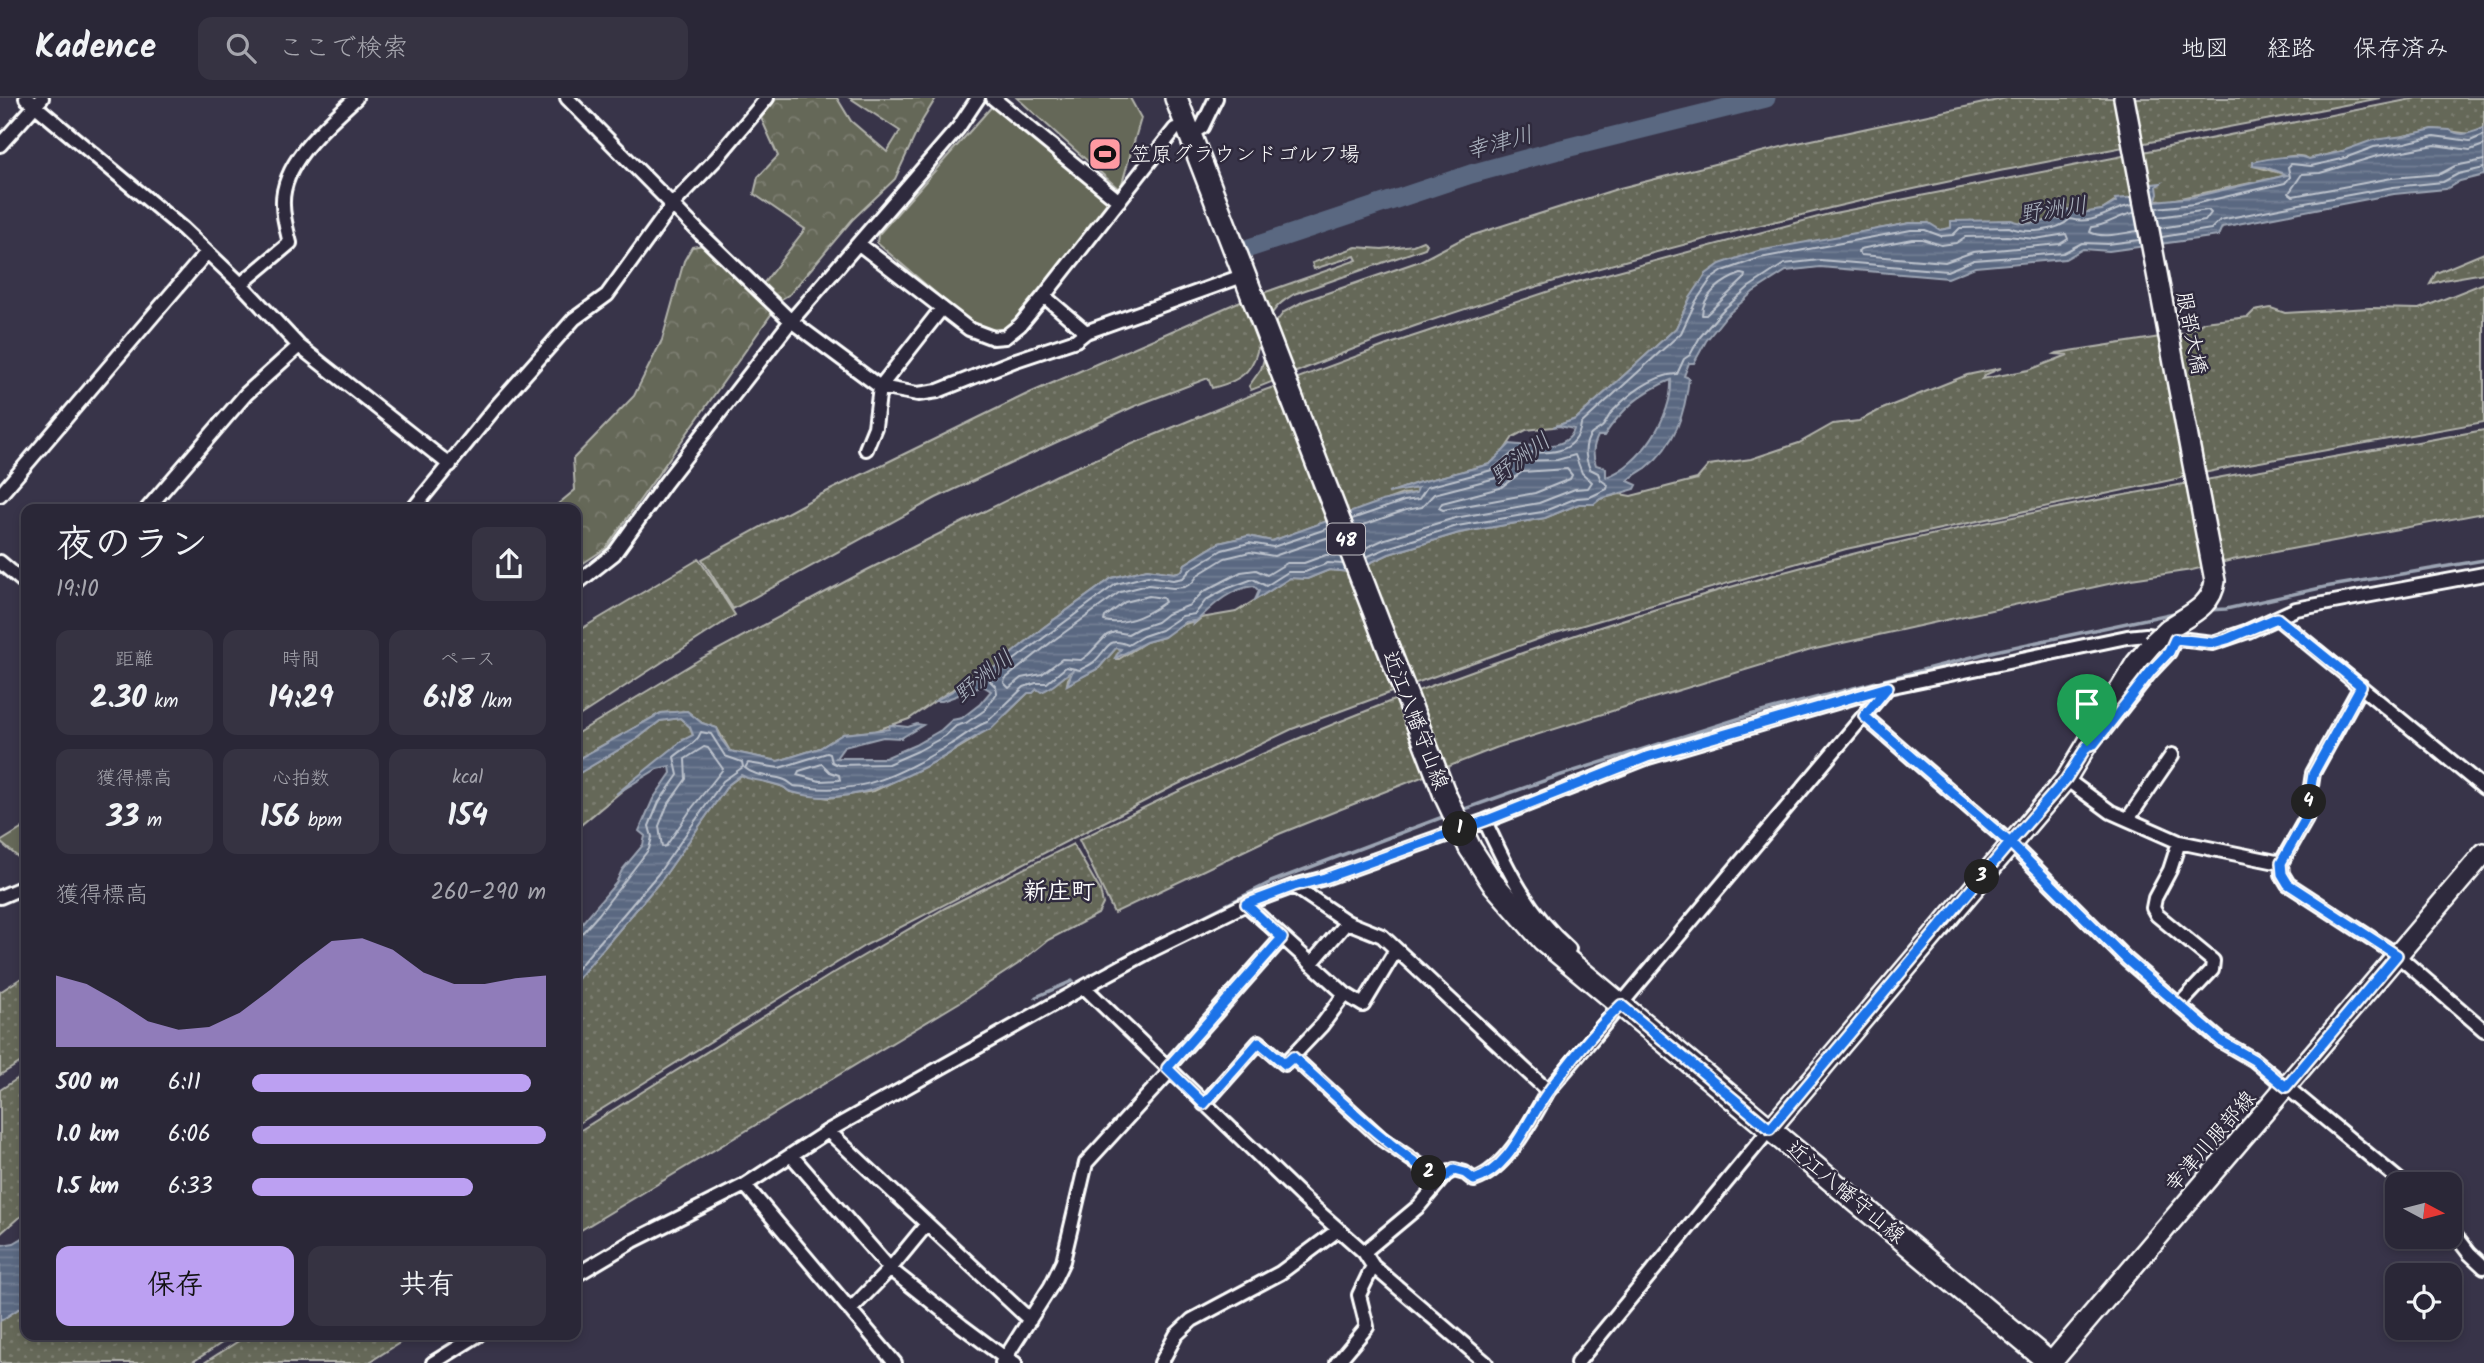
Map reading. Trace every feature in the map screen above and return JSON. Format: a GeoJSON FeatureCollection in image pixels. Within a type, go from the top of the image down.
{"type":"FeatureCollection","features":[{"type":"Feature","properties":{"kind":"main road","name":"近江八幡守山線"},"geometry":{"type":"LineString","coordinates":[[1176,98],[1183,132],[1245,275],[1443,792],[1470,848],[1492,882],[1543,940],[2051,1363]]}},
{"type":"Feature","properties":{"kind":"street"},"geometry":{"type":"LineString","coordinates":[[241,284],[290,243],[283,205],[284,190],[299,157],[315,136],[356,98]]}},
{"type":"Feature","properties":{"kind":"street"},"geometry":{"type":"LineString","coordinates":[[567,98],[791,321],[880,387],[918,394],[938,391],[1076,340],[1086,332],[1245,275]]}},
{"type":"Feature","properties":{"kind":"street"},"geometry":{"type":"LineString","coordinates":[[417,504],[495,408],[575,319],[607,295],[673,204],[716,159],[767,98]]}},
{"type":"Feature","properties":{"kind":"street"},"geometry":{"type":"LineString","coordinates":[[581,580],[614,554],[665,483],[791,321],[957,128],[978,98]]}},
{"type":"Feature","properties":{"kind":"street"},"geometry":{"type":"LineString","coordinates":[[993,98],[1119,201]]}},
{"type":"Feature","properties":{"kind":"street"},"geometry":{"type":"LineString","coordinates":[[859,244],[969,329],[993,338],[1005,337],[1020,325],[1119,201],[1183,132],[1202,127],[1216,98]]}},
{"type":"Feature","properties":{"kind":"street","name":"服部大橋"},"geometry":{"type":"LineString","coordinates":[[2124,98],[2214,576],[2213,594],[2207,603],[2172,634]]}},
{"type":"Feature","properties":{"kind":"street"},"geometry":{"type":"LineString","coordinates":[[0,145],[34,100],[183,229],[241,284],[299,346],[450,465]]}},
{"type":"Feature","properties":{"kind":"street"},"geometry":{"type":"LineString","coordinates":[[0,495],[207,252]]}},
{"type":"Feature","properties":{"kind":"street"},"geometry":{"type":"LineString","coordinates":[[1044,296],[1086,332]]}},
{"type":"Feature","properties":{"kind":"street"},"geometry":{"type":"LineString","coordinates":[[866,449],[875,427],[880,387],[942,308]]}},
{"type":"Feature","properties":{"kind":"street"},"geometry":{"type":"LineString","coordinates":[[151,504],[246,394],[299,346]]}},
{"type":"Feature","properties":{"kind":"street"},"geometry":{"type":"LineString","coordinates":[[0,562],[21,580]]}},
{"type":"Feature","properties":{"kind":"street"},"geometry":{"type":"LineString","coordinates":[[581,1272],[633,1241],[745,1185],[828,1131],[1152,950],[1246,904],[1294,886],[1325,878],[1485,821],[1647,757],[1888,687],[2127,637],[2172,634],[2213,643],[2296,609],[2484,574]]}},
{"type":"Feature","properties":{"kind":"street"},"geometry":{"type":"LineString","coordinates":[[2277,618],[2484,788]]}},
{"type":"Feature","properties":{"kind":"street"},"geometry":{"type":"LineString","coordinates":[[1577,1363],[1770,1129],[2066,779],[2136,663],[2152,643],[2172,634]]}},
{"type":"Feature","properties":{"kind":"street"},"geometry":{"type":"LineString","coordinates":[[2087,746],[2094,744],[2169,652],[2172,634]]}},
{"type":"Feature","properties":{"kind":"street"},"geometry":{"type":"LineString","coordinates":[[2361,686],[2313,774],[2306,818],[2281,863],[2282,874],[2288,884],[2397,955],[2484,1030]]}},
{"type":"Feature","properties":{"kind":"street"},"geometry":{"type":"LineString","coordinates":[[1364,1252],[1419,1206],[1441,1180],[1454,1170],[1465,1173],[1474,1180],[1482,1178],[1522,1137],[1548,1091],[1888,687]]}},
{"type":"Feature","properties":{"kind":"street"},"geometry":{"type":"LineString","coordinates":[[1864,716],[2010,843],[2127,960],[2221,1041],[2254,1060],[2390,1172]]}},
{"type":"Feature","properties":{"kind":"street"},"geometry":{"type":"LineString","coordinates":[[2128,819],[2172,755]]}},
{"type":"Feature","properties":{"kind":"street"},"geometry":{"type":"LineString","coordinates":[[2066,779],[2112,812],[2179,842],[2281,863]]}},
{"type":"Feature","properties":{"kind":"street"},"geometry":{"type":"LineString","coordinates":[[1485,821],[1513,879],[1536,915],[1561,942],[1613,987],[1621,1005]]}},
{"type":"Feature","properties":{"kind":"street"},"geometry":{"type":"LineString","coordinates":[[2179,842],[2153,908],[2157,915],[2213,961],[2212,970],[2179,1005]]}},
{"type":"Feature","properties":{"kind":"street","name":"幸津川服部線"},"geometry":{"type":"LineString","coordinates":[[2051,1363],[2484,853]]}},
{"type":"Feature","properties":{"kind":"street"},"geometry":{"type":"LineString","coordinates":[[1294,886],[1347,922],[1382,936],[1548,1091]]}},
{"type":"Feature","properties":{"kind":"street"},"geometry":{"type":"LineString","coordinates":[[0,897],[21,888]]}},
{"type":"Feature","properties":{"kind":"street"},"geometry":{"type":"LineString","coordinates":[[1246,904],[1311,964],[1363,1005],[1396,950]]}},
{"type":"Feature","properties":{"kind":"street"},"geometry":{"type":"LineString","coordinates":[[1311,964],[1347,922]]}},
{"type":"Feature","properties":{"kind":"street"},"geometry":{"type":"LineString","coordinates":[[791,1155],[890,1269],[1008,1362],[1063,1261],[1086,1163],[1282,938]]}},
{"type":"Feature","properties":{"kind":"street"},"geometry":{"type":"LineString","coordinates":[[1084,987],[1204,1104],[1364,1252],[1373,1266],[1486,1363]]}},
{"type":"Feature","properties":{"kind":"street"},"geometry":{"type":"LineString","coordinates":[[1204,1104],[1259,1042],[1285,1064],[1322,1024],[1345,993]]}},
{"type":"Feature","properties":{"kind":"street"},"geometry":{"type":"LineString","coordinates":[[1293,1057],[1382,1139],[1441,1180]]}},
{"type":"Feature","properties":{"kind":"street"},"geometry":{"type":"LineString","coordinates":[[828,1131],[1030,1320]]}},
{"type":"Feature","properties":{"kind":"street"},"geometry":{"type":"LineString","coordinates":[[745,1185],[895,1363]]}},
{"type":"Feature","properties":{"kind":"street"},"geometry":{"type":"LineString","coordinates":[[850,1310],[890,1269],[927,1224]]}},
{"type":"Feature","properties":{"kind":"street"},"geometry":{"type":"LineString","coordinates":[[1161,1363],[1176,1335],[1192,1320],[1280,1273],[1338,1230]]}},
{"type":"Feature","properties":{"kind":"street"},"geometry":{"type":"LineString","coordinates":[[2462,1244],[2484,1267]]}},
{"type":"Feature","properties":{"kind":"street"},"geometry":{"type":"LineString","coordinates":[[1337,1363],[1367,1327],[1359,1295],[1373,1266]]}},
{"type":"Feature","properties":{"kind":"street"},"geometry":{"type":"LineString","coordinates":[[433,1363],[470,1340]]}},
{"type":"Feature","properties":{"kind":"green space"},"geometry":{"type":"Polygon","coordinates":[[[777,98],[837,98],[851,121],[887,152],[900,131],[850,98],[936,98],[922,121],[895,179],[852,220],[790,294],[778,301],[763,284],[805,229],[754,194],[758,177],[778,156],[761,118],[777,98]]]}},
{"type":"Feature","properties":{"kind":"green space","name":"笠原グラウンドゴルフ場"},"geometry":{"type":"Polygon","coordinates":[[[1017,98],[1130,98],[1141,118],[1120,190],[1017,98]]]}},
{"type":"Feature","properties":{"kind":"green space"},"geometry":{"type":"Polygon","coordinates":[[[2007,98],[2380,98],[1952,181],[1710,238],[1562,279],[1464,310],[1374,341],[1251,390],[1249,386],[1261,369],[1274,325],[1284,312],[1304,301],[1420,261],[1464,238],[1620,188],[1793,144],[2007,98]]]}},
{"type":"Feature","properties":{"kind":"green space"},"geometry":{"type":"Polygon","coordinates":[[[2417,98],[2484,98],[2484,128],[2471,134],[2433,129],[2309,159],[2290,156],[2258,161],[2253,166],[2288,175],[2166,201],[2137,197],[2116,201],[2102,210],[2076,214],[2071,210],[2059,212],[2063,218],[2035,223],[1951,222],[1951,228],[1940,230],[1910,223],[1821,240],[1690,298],[1676,328],[1576,419],[1553,427],[1526,430],[1513,437],[1501,455],[1490,464],[1395,491],[1419,488],[1417,493],[1403,494],[1272,541],[1248,536],[1219,543],[1185,564],[1182,571],[1174,573],[1147,569],[1112,578],[1044,627],[995,667],[948,692],[909,719],[874,731],[843,734],[820,748],[778,761],[730,751],[717,728],[702,723],[687,711],[661,713],[581,757],[581,731],[702,658],[867,570],[1057,475],[1249,396],[1387,345],[1577,282],[1829,214],[2417,98]]]}},
{"type":"Feature","properties":{"kind":"green space"},"geometry":{"type":"Polygon","coordinates":[[[994,104],[1110,197],[1111,204],[1015,324],[993,330],[972,324],[877,243],[878,235],[994,104]]]}},
{"type":"Feature","properties":{"kind":"green space"},"geometry":{"type":"Polygon","coordinates":[[[1423,241],[1427,244],[1425,248],[1294,294],[1285,300],[1275,309],[1250,368],[1242,376],[1212,388],[1208,378],[1135,406],[936,498],[733,609],[702,559],[818,496],[1025,395],[1243,300],[1357,260],[1355,256],[1314,269],[1312,263],[1356,247],[1382,249],[1423,241]]]}},
{"type":"Feature","properties":{"kind":"green space"},"geometry":{"type":"Polygon","coordinates":[[[704,245],[772,313],[606,548],[581,565],[581,504],[558,504],[575,490],[573,459],[634,396],[662,340],[684,261],[692,247],[704,245]]]}},
{"type":"Feature","properties":{"kind":"green space"},"geometry":{"type":"Polygon","coordinates":[[[2484,253],[2484,273],[2430,284],[2436,273],[2484,253]]]}},
{"type":"Feature","properties":{"kind":"green space"},"geometry":{"type":"Polygon","coordinates":[[[2484,283],[2484,422],[2232,467],[1846,549],[1552,634],[1424,680],[1292,729],[1172,787],[864,946],[581,1122],[581,975],[663,878],[728,785],[742,775],[784,787],[790,792],[829,798],[874,791],[940,759],[983,731],[991,729],[1028,693],[1057,682],[1073,670],[1067,684],[1099,668],[1116,648],[1121,649],[1115,659],[1119,659],[1146,642],[1164,637],[1173,628],[1194,621],[1194,624],[1201,618],[1236,612],[1290,578],[1307,579],[1329,570],[1350,572],[1389,554],[1459,533],[1545,518],[1579,504],[1594,504],[1600,499],[1620,494],[1631,496],[1697,479],[1709,465],[1751,459],[1799,443],[1833,424],[1859,421],[1967,375],[2001,368],[1982,379],[2029,370],[2068,355],[2055,354],[2057,353],[2186,333],[2204,322],[2248,317],[2254,311],[2271,308],[2285,313],[2370,308],[2419,309],[2484,283]]]}},
{"type":"Feature","properties":{"kind":"green space"},"geometry":{"type":"Polygon","coordinates":[[[2484,430],[2484,513],[2232,560],[2192,570],[2131,579],[1811,650],[1498,747],[1279,834],[1114,913],[1079,840],[1241,763],[1405,696],[1535,648],[1734,586],[1944,532],[2174,486],[2484,430]]]}},
{"type":"Feature","properties":{"kind":"green space"},"geometry":{"type":"Polygon","coordinates":[[[699,559],[735,615],[581,715],[581,629],[699,559]]]}},
{"type":"Feature","properties":{"kind":"green space"},"geometry":{"type":"Polygon","coordinates":[[[680,718],[690,727],[693,736],[683,740],[581,825],[581,772],[637,739],[660,721],[680,718]]]}},
{"type":"Feature","properties":{"kind":"green space"},"geometry":{"type":"Polygon","coordinates":[[[21,829],[21,860],[0,842],[21,829]]]}},
{"type":"Feature","properties":{"kind":"green space"},"geometry":{"type":"Polygon","coordinates":[[[1073,844],[1100,890],[1103,904],[1098,914],[1048,940],[1018,964],[960,1002],[581,1230],[581,1130],[832,974],[945,908],[1073,844]]]}},
{"type":"Feature","properties":{"kind":"green space"},"geometry":{"type":"Polygon","coordinates":[[[21,978],[21,1062],[0,1075],[0,992],[21,978]]]}},
{"type":"Feature","properties":{"kind":"green space"},"geometry":{"type":"Polygon","coordinates":[[[21,1076],[21,1216],[0,1234],[0,1090],[21,1076]]]}},
{"type":"Feature","properties":{"kind":"green space"},"geometry":{"type":"Polygon","coordinates":[[[21,1307],[21,1340],[226,1340],[191,1363],[0,1363],[0,1321],[21,1307]]]}},
{"type":"Feature","properties":{"kind":"green space"},"geometry":{"type":"Polygon","coordinates":[[[240,1340],[404,1340],[368,1363],[204,1363],[240,1340]]]}},
{"type":"Feature","properties":{"kind":"water","name":"野洲川"},"geometry":{"type":"Polygon","coordinates":[[[2484,128],[2484,175],[2460,181],[2446,189],[2394,194],[2222,227],[2218,236],[2109,251],[2083,249],[2065,259],[1975,267],[1948,278],[1820,267],[1786,271],[1753,292],[1726,316],[1706,341],[1694,363],[1689,363],[1684,376],[1689,378],[1682,416],[1665,449],[1628,481],[1637,485],[1635,489],[1600,499],[1594,504],[1579,504],[1545,518],[1459,533],[1389,554],[1350,572],[1329,570],[1307,579],[1290,578],[1255,600],[1259,591],[1254,586],[1236,591],[1220,600],[1192,625],[1194,621],[1185,622],[1164,637],[1146,642],[1114,659],[1121,649],[1116,648],[1099,668],[1067,685],[1073,670],[1046,690],[1041,692],[1037,689],[1028,693],[991,729],[923,768],[869,790],[831,797],[812,796],[790,792],[779,785],[741,775],[728,785],[663,878],[581,975],[581,924],[616,883],[622,870],[643,845],[645,836],[639,831],[653,799],[671,773],[670,766],[657,769],[616,794],[683,740],[693,735],[690,727],[680,718],[660,721],[637,739],[581,772],[581,757],[661,713],[687,711],[702,723],[717,728],[730,751],[778,761],[820,748],[843,734],[889,729],[890,725],[923,725],[901,738],[883,737],[844,747],[836,758],[885,758],[915,745],[941,730],[952,720],[962,718],[980,704],[991,691],[983,686],[935,701],[995,667],[1044,627],[1112,578],[1147,569],[1174,573],[1182,571],[1185,564],[1219,543],[1248,536],[1272,541],[1382,501],[1416,493],[1418,488],[1388,493],[1490,464],[1510,444],[1547,446],[1564,441],[1574,429],[1553,427],[1576,419],[1676,328],[1690,298],[1706,274],[1720,264],[1758,251],[1910,223],[1929,223],[1940,230],[1951,228],[1951,221],[2043,222],[2062,218],[2058,212],[2071,210],[2076,214],[2102,210],[2116,202],[2115,199],[2137,197],[2144,185],[2161,183],[2157,186],[2155,201],[2193,197],[2287,175],[2265,167],[2253,166],[2253,162],[2290,157],[2309,159],[2340,152],[2373,140],[2433,129],[2463,134],[2484,128]],[[1671,380],[1642,396],[1625,410],[1604,436],[1598,436],[1594,457],[1596,465],[1606,468],[1606,477],[1619,471],[1642,451],[1660,424],[1666,409],[1671,380]]]}},
{"type":"Feature","properties":{"kind":"water"},"geometry":{"type":"Polygon","coordinates":[[[21,1239],[21,1307],[0,1321],[0,1242],[2,1245],[21,1239]]]}},
{"type":"Feature","properties":{"kind":"waterway","name":"幸津川"},"geometry":{"type":"LineString","coordinates":[[1249,248],[1471,174],[1766,98]]}},
{"type":"Feature","properties":{"kind":"waterway"},"geometry":{"type":"LineString","coordinates":[[2208,610],[2226,609],[2325,587],[2484,560]]}},
{"type":"Feature","properties":{"kind":"waterway"},"geometry":{"type":"LineString","coordinates":[[1462,810],[1549,779],[1750,715],[1995,651],[2179,612]]}},
{"type":"Feature","properties":{"kind":"waterway"},"geometry":{"type":"LineString","coordinates":[[1108,965],[1271,882],[1448,815]]}},
{"type":"Feature","properties":{"kind":"waterway"},"geometry":{"type":"LineString","coordinates":[[1036,997],[1072,981]]}},
{"type":"Feature","properties":{"kind":"place","name":"笠原グラウンドゴルフ場"},"geometry":{"type":"Point","coordinates":[1105,154]}},
{"type":"Feature","properties":{"kind":"district","name":"新庄町"},"geometry":{"type":"Point","coordinates":[1059,891]}},
{"type":"Feature","properties":{"kind":"route"},"geometry":{"type":"LineString","coordinates":[[2087,746],[2066,779],[2010,843],[1864,716],[1888,687],[1647,757],[1485,821],[1246,904],[1282,938],[1167,1068],[1204,1104],[1259,1042],[1285,1064],[1293,1057],[1382,1139],[1429,1173],[1441,1180],[1454,1170],[1465,1173],[1474,1180],[1482,1178],[1522,1137],[1548,1091],[1621,1005],[1770,1129],[2010,843],[2127,960],[2221,1041],[2254,1060],[2286,1087],[2397,955],[2288,884],[2282,874],[2281,863],[2306,818],[2313,774],[2361,686],[2277,618],[2213,643],[2175,639],[2169,652],[2094,744],[2087,746]]}}]}
